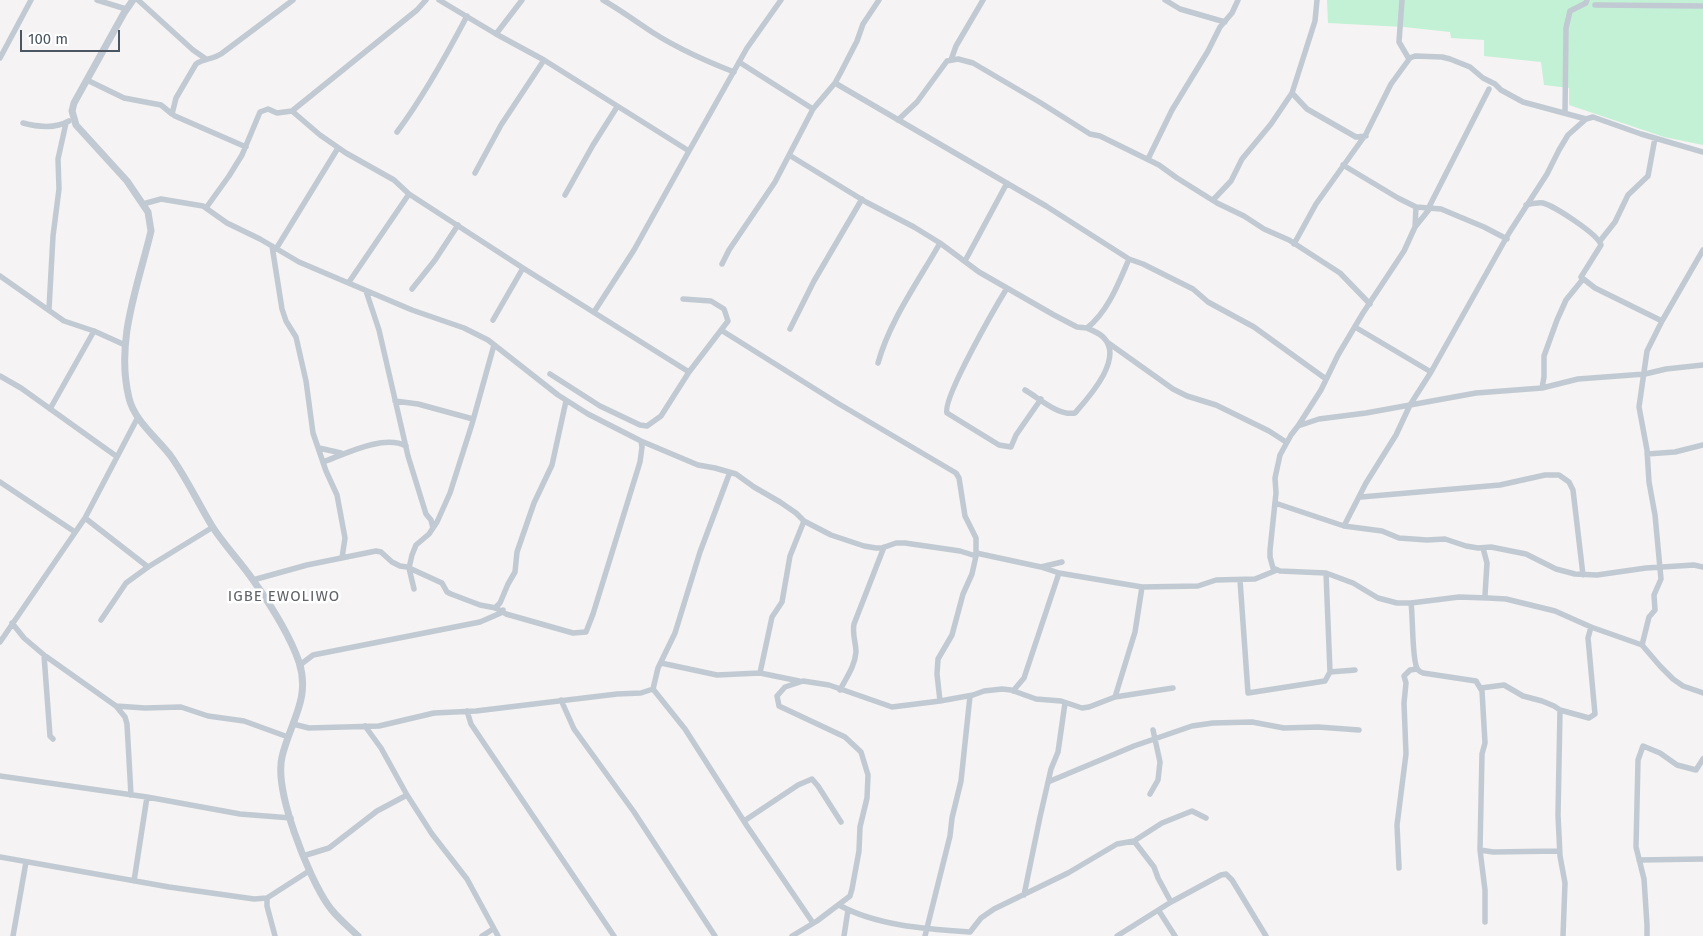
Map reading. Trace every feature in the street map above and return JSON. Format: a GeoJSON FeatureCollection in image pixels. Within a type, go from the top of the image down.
{"type":"FeatureCollection","features":[{"type":"Feature","properties":{"kind":"street"},"geometry":{"type":"LineString","coordinates":[[0,58],[31,0]]}},
{"type":"Feature","properties":{"kind":"street"},"geometry":{"type":"LineString","coordinates":[[98,0],[126,9]]}},
{"type":"Feature","properties":{"kind":"street"},"geometry":{"type":"LineString","coordinates":[[49,309],[53,236],[59,189],[58,159],[74,103],[126,9],[133,0]]}},
{"type":"Feature","properties":{"kind":"street"},"geometry":{"type":"LineString","coordinates":[[138,0],[193,50],[206,59]]}},
{"type":"Feature","properties":{"kind":"street"},"geometry":{"type":"LineString","coordinates":[[172,114],[175,100],[196,64],[201,60],[221,54],[293,0]]}},
{"type":"Feature","properties":{"kind":"street"},"geometry":{"type":"LineString","coordinates":[[206,208],[229,176],[246,147],[257,116],[263,110],[268,109],[277,113],[292,111],[417,10],[426,0]]}},
{"type":"Feature","properties":{"kind":"street"},"geometry":{"type":"LineString","coordinates":[[439,0],[544,60],[689,151]]}},
{"type":"Feature","properties":{"kind":"street"},"geometry":{"type":"LineString","coordinates":[[496,34],[522,0]]}},
{"type":"Feature","properties":{"kind":"street"},"geometry":{"type":"LineString","coordinates":[[603,0],[680,48],[734,72]]}},
{"type":"Feature","properties":{"kind":"street"},"geometry":{"type":"LineString","coordinates":[[594,312],[634,250],[739,62],[781,0]]}},
{"type":"Feature","properties":{"kind":"street"},"geometry":{"type":"LineString","coordinates":[[722,264],[729,250],[776,182],[813,109],[834,83],[857,41],[863,24],[879,0]]}},
{"type":"Feature","properties":{"kind":"street"},"geometry":{"type":"LineString","coordinates":[[952,60],[956,46],[983,0]]}},
{"type":"Feature","properties":{"kind":"street"},"geometry":{"type":"LineString","coordinates":[[1165,0],[1180,9],[1225,22]]}},
{"type":"Feature","properties":{"kind":"street"},"geometry":{"type":"LineString","coordinates":[[1148,159],[1172,110],[1208,51],[1220,27],[1232,13],[1238,0]]}},
{"type":"Feature","properties":{"kind":"street"},"geometry":{"type":"LineString","coordinates":[[1213,200],[1231,181],[1242,159],[1292,93],[1315,21],[1317,0]]}},
{"type":"Feature","properties":{"kind":"street"},"geometry":{"type":"LineString","coordinates":[[1402,0],[1399,42],[1409,59]]}},
{"type":"Feature","properties":{"kind":"street"},"geometry":{"type":"LineString","coordinates":[[1565,113],[1566,28],[1570,11],[1586,3],[1587,0]]}},
{"type":"Feature","properties":{"kind":"street"},"geometry":{"type":"LineString","coordinates":[[1595,5],[1703,6]]}},
{"type":"Feature","properties":{"kind":"street"},"geometry":{"type":"LineString","coordinates":[[397,132],[442,64],[467,16]]}},
{"type":"Feature","properties":{"kind":"street"},"geometry":{"type":"LineString","coordinates":[[1294,244],[1316,204],[1366,136],[1391,84],[1409,59],[1415,56],[1442,57],[1470,67],[1483,78],[1522,102],[1587,118]]}},
{"type":"Feature","properties":{"kind":"street"},"geometry":{"type":"LineString","coordinates":[[898,120],[917,102],[943,64],[947,61],[958,59],[972,63],[1041,102],[1090,134],[1100,136],[1148,159],[1213,200],[1294,244],[1340,273],[1370,304]]}},
{"type":"Feature","properties":{"kind":"street"},"geometry":{"type":"LineString","coordinates":[[474,173],[501,126],[544,60]]}},
{"type":"Feature","properties":{"kind":"street"},"geometry":{"type":"LineString","coordinates":[[739,62],[813,109]]}},
{"type":"Feature","properties":{"kind":"street"},"geometry":{"type":"LineString","coordinates":[[1483,78],[1489,89]]}},
{"type":"Feature","properties":{"kind":"street"},"geometry":{"type":"LineString","coordinates":[[87,80],[124,98],[161,105],[175,116],[246,147]]}},
{"type":"Feature","properties":{"kind":"street"},"geometry":{"type":"LineString","coordinates":[[834,83],[1046,206],[1129,259],[1193,289],[1208,302],[1254,327],[1326,379]]}},
{"type":"Feature","properties":{"kind":"street"},"geometry":{"type":"LineString","coordinates":[[1489,89],[1499,88]]}},
{"type":"Feature","properties":{"kind":"street"},"geometry":{"type":"LineString","coordinates":[[1277,570],[1273,568],[1270,558],[1276,493],[1275,478],[1280,455],[1355,327],[1404,251],[1415,227],[1430,207],[1489,89]]}},
{"type":"Feature","properties":{"kind":"street"},"geometry":{"type":"LineString","coordinates":[[1292,93],[1307,109],[1356,137],[1366,136]]}},
{"type":"Feature","properties":{"kind":"street"},"geometry":{"type":"LineString","coordinates":[[161,105],[175,100]]}},
{"type":"Feature","properties":{"kind":"street"},"geometry":{"type":"LineString","coordinates":[[564,195],[617,107]]}},
{"type":"Feature","properties":{"kind":"street"},"geometry":{"type":"LineString","coordinates":[[292,111],[338,148],[394,180],[410,194],[523,268],[689,372]]}},
{"type":"Feature","properties":{"kind":"street"},"geometry":{"type":"LineString","coordinates":[[1344,526],[1477,288],[1526,205],[1547,174],[1568,135],[1594,112],[1598,119],[1703,152]]}},
{"type":"Feature","properties":{"kind":"street"},"geometry":{"type":"LineString","coordinates":[[23,123],[37,127],[70,120]]}},
{"type":"Feature","properties":{"kind":"street"},"geometry":{"type":"LineString","coordinates":[[70,120],[128,181],[150,218],[151,231],[130,314],[125,345],[126,386],[129,400],[138,417],[171,456],[213,527],[253,580],[279,622],[300,665],[303,693],[280,768],[285,797],[309,871],[329,906],[358,936]]}},
{"type":"Feature","properties":{"kind":"street"},"geometry":{"type":"LineString","coordinates":[[1356,137],[1358,146]]}},
{"type":"Feature","properties":{"kind":"street"},"geometry":{"type":"LineString","coordinates":[[1542,388],[1544,356],[1566,300],[1583,279],[1581,277],[1600,249],[1600,241],[1615,222],[1628,195],[1648,176],[1655,138]]}},
{"type":"Feature","properties":{"kind":"street"},"geometry":{"type":"LineString","coordinates":[[338,148],[274,248],[282,309],[286,321],[296,337],[306,381],[313,433],[337,495],[344,538],[342,558]]}},
{"type":"Feature","properties":{"kind":"street"},"geometry":{"type":"LineString","coordinates":[[790,155],[862,199],[914,227],[964,261],[1054,316],[1077,327],[1087,328],[1100,334],[1107,342],[1173,389],[1187,396],[1216,405],[1269,431],[1286,442]]}},
{"type":"Feature","properties":{"kind":"street"},"geometry":{"type":"LineString","coordinates":[[1343,165],[1416,207],[1441,209],[1507,239]]}},
{"type":"Feature","properties":{"kind":"street"},"geometry":{"type":"LineString","coordinates":[[964,261],[1007,183]]}},
{"type":"Feature","properties":{"kind":"street"},"geometry":{"type":"LineString","coordinates":[[1536,191],[1542,203]]}},
{"type":"Feature","properties":{"kind":"street"},"geometry":{"type":"LineString","coordinates":[[349,282],[410,194]]}},
{"type":"Feature","properties":{"kind":"street"},"geometry":{"type":"LineString","coordinates":[[143,204],[161,199],[197,204],[227,223],[248,232],[299,262],[412,310],[464,328],[494,345],[566,401],[641,441],[698,465],[736,474],[780,502],[804,521],[830,535],[864,546],[881,549],[896,543],[905,543],[960,551],[1042,567],[1059,573],[1142,587],[1198,586],[1216,580],[1256,579],[1277,570],[1326,573],[1353,583],[1378,598],[1398,603],[1459,598],[1506,599],[1555,611],[1591,627],[1642,645],[1673,679],[1683,686],[1703,693]]}},
{"type":"Feature","properties":{"kind":"street"},"geometry":{"type":"LineString","coordinates":[[790,329],[814,281],[862,199]]}},
{"type":"Feature","properties":{"kind":"street"},"geometry":{"type":"LineString","coordinates":[[1526,205],[1542,203],[1576,221],[1600,241]]}},
{"type":"Feature","properties":{"kind":"street"},"geometry":{"type":"LineString","coordinates":[[1415,227],[1416,207]]}},
{"type":"Feature","properties":{"kind":"street"},"geometry":{"type":"LineString","coordinates":[[412,289],[435,260],[458,225]]}},
{"type":"Feature","properties":{"kind":"street"},"geometry":{"type":"LineString","coordinates":[[878,363],[883,344],[894,322],[940,243]]}},
{"type":"Feature","properties":{"kind":"street"},"geometry":{"type":"LineString","coordinates":[[1642,645],[1649,617],[1655,610],[1654,595],[1661,579],[1658,567],[1649,482],[1648,454],[1639,407],[1647,351],[1703,250]]}},
{"type":"Feature","properties":{"kind":"street"},"geometry":{"type":"LineString","coordinates":[[1087,328],[1093,323],[1118,288],[1129,259]]}},
{"type":"Feature","properties":{"kind":"street"},"geometry":{"type":"LineString","coordinates":[[493,320],[523,268]]}},
{"type":"Feature","properties":{"kind":"street"},"geometry":{"type":"LineString","coordinates":[[0,276],[64,321],[94,331],[125,345]]}},
{"type":"Feature","properties":{"kind":"street"},"geometry":{"type":"LineString","coordinates":[[1583,279],[1595,288],[1662,321]]}},
{"type":"Feature","properties":{"kind":"street"},"geometry":{"type":"LineString","coordinates":[[1007,288],[985,324],[946,405],[947,413],[999,445],[1011,447],[1016,434],[1041,400]]}},
{"type":"Feature","properties":{"kind":"street"},"geometry":{"type":"LineString","coordinates":[[366,291],[379,330],[402,441],[406,446],[432,528]]}},
{"type":"Feature","properties":{"kind":"street"},"geometry":{"type":"LineString","coordinates":[[550,374],[600,406],[640,425],[647,426],[661,416],[689,372],[728,321],[724,309],[711,301],[683,299]]}},
{"type":"Feature","properties":{"kind":"street"},"geometry":{"type":"LineString","coordinates":[[1355,327],[1430,372]]}},
{"type":"Feature","properties":{"kind":"street"},"geometry":{"type":"LineString","coordinates":[[721,330],[839,404],[956,473],[959,478],[965,516],[976,538],[976,554],[972,574],[963,594],[952,635],[938,659],[936,674],[940,701]]}},
{"type":"Feature","properties":{"kind":"street"},"geometry":{"type":"LineString","coordinates":[[50,409],[94,331]]}},
{"type":"Feature","properties":{"kind":"street"},"geometry":{"type":"LineString","coordinates":[[1025,390],[1060,411],[1075,414],[1099,385],[1104,374],[1109,357],[1107,342]]}},
{"type":"Feature","properties":{"kind":"street"},"geometry":{"type":"LineString","coordinates":[[414,590],[409,568],[416,546],[438,519],[450,494],[494,345]]}},
{"type":"Feature","properties":{"kind":"street"},"geometry":{"type":"LineString","coordinates":[[1298,426],[1319,419],[1476,393],[1542,388],[1578,379],[1644,374],[1666,369],[1703,365]]}},
{"type":"Feature","properties":{"kind":"street"},"geometry":{"type":"LineString","coordinates":[[0,376],[21,388],[116,456]]}},
{"type":"Feature","properties":{"kind":"street"},"geometry":{"type":"LineString","coordinates":[[395,401],[418,404],[473,419]]}},
{"type":"Feature","properties":{"kind":"street"},"geometry":{"type":"LineString","coordinates":[[495,608],[500,603],[517,567],[518,552],[534,503],[552,465],[566,401]]}},
{"type":"Feature","properties":{"kind":"street"},"geometry":{"type":"LineString","coordinates":[[0,642],[85,518],[138,417]]}},
{"type":"Feature","properties":{"kind":"street"},"geometry":{"type":"LineString","coordinates":[[323,462],[382,443],[402,441]]}},
{"type":"Feature","properties":{"kind":"street"},"geometry":{"type":"LineString","coordinates":[[253,580],[307,565],[376,551],[381,552],[392,562],[442,583],[447,592],[451,594],[480,605],[573,633],[586,632],[640,462],[641,441]]}},
{"type":"Feature","properties":{"kind":"street"},"geometry":{"type":"LineString","coordinates":[[1648,454],[1674,452],[1703,445]]}},
{"type":"Feature","properties":{"kind":"street"},"geometry":{"type":"LineString","coordinates":[[319,448],[343,454]]}},
{"type":"Feature","properties":{"kind":"street"},"geometry":{"type":"LineString","coordinates":[[653,690],[658,668],[675,633],[700,552],[730,472]]}},
{"type":"Feature","properties":{"kind":"street"},"geometry":{"type":"LineString","coordinates":[[1361,497],[1500,485],[1545,475],[1559,475],[1569,482],[1573,490],[1583,575]]}},
{"type":"Feature","properties":{"kind":"street"},"geometry":{"type":"LineString","coordinates":[[0,482],[75,532]]}},
{"type":"Feature","properties":{"kind":"street"},"geometry":{"type":"LineString","coordinates":[[1275,503],[1344,526],[1382,531],[1399,538],[1441,539],[1466,546],[1491,547],[1526,554],[1556,569],[1583,575],[1658,567],[1703,567]]}},
{"type":"Feature","properties":{"kind":"street"},"geometry":{"type":"LineString","coordinates":[[85,518],[148,567]]}},
{"type":"Feature","properties":{"kind":"street"},"geometry":{"type":"LineString","coordinates":[[431,520],[438,519]]}},
{"type":"Feature","properties":{"kind":"street"},"geometry":{"type":"LineString","coordinates":[[760,674],[772,617],[782,602],[790,556],[804,521]]}},
{"type":"Feature","properties":{"kind":"street"},"geometry":{"type":"LineString","coordinates":[[101,620],[126,583],[148,567],[213,527]]}},
{"type":"Feature","properties":{"kind":"street"},"geometry":{"type":"LineString","coordinates":[[1483,548],[1487,563],[1485,595]]}},
{"type":"Feature","properties":{"kind":"street"},"geometry":{"type":"LineString","coordinates":[[840,690],[854,661],[856,650],[852,632],[867,594],[881,549]]}},
{"type":"Feature","properties":{"kind":"street"},"geometry":{"type":"LineString","coordinates":[[1042,567],[1062,562]]}},
{"type":"Feature","properties":{"kind":"street"},"geometry":{"type":"LineString","coordinates":[[1013,691],[1024,678],[1059,573]]}},
{"type":"Feature","properties":{"kind":"street"},"geometry":{"type":"LineString","coordinates":[[1240,580],[1248,693],[1325,681],[1330,672],[1326,573]]}},
{"type":"Feature","properties":{"kind":"street"},"geometry":{"type":"LineString","coordinates":[[1115,697],[1135,632],[1142,587]]}},
{"type":"Feature","properties":{"kind":"street"},"geometry":{"type":"LineString","coordinates":[[500,603],[503,612]]}},
{"type":"Feature","properties":{"kind":"street"},"geometry":{"type":"LineString","coordinates":[[1411,603],[1417,669]]}},
{"type":"Feature","properties":{"kind":"street"},"geometry":{"type":"LineString","coordinates":[[300,665],[313,655],[480,622],[503,612]]}},
{"type":"Feature","properties":{"kind":"street"},"geometry":{"type":"LineString","coordinates":[[12,624],[24,638],[44,655],[116,706],[125,717],[131,795]]}},
{"type":"Feature","properties":{"kind":"street"},"geometry":{"type":"LineString","coordinates":[[1481,688],[1504,685],[1523,696],[1542,701],[1560,710],[1589,718],[1596,714],[1588,638],[1591,627]]}},
{"type":"Feature","properties":{"kind":"street"},"geometry":{"type":"LineString","coordinates":[[44,655],[50,736],[53,740]]}},
{"type":"Feature","properties":{"kind":"street"},"geometry":{"type":"LineString","coordinates":[[661,663],[717,675],[760,674],[829,685],[892,706],[940,701],[993,690],[1013,691],[1036,699],[1062,701],[1082,708],[1115,697],[1173,688]]}},
{"type":"Feature","properties":{"kind":"street"},"geometry":{"type":"LineString","coordinates":[[1399,868],[1396,824],[1406,754],[1404,703],[1406,683],[1404,676],[1410,670],[1417,669],[1423,673],[1476,681],[1481,688],[1485,743],[1482,754],[1480,850],[1485,890],[1485,922]]}},
{"type":"Feature","properties":{"kind":"street"},"geometry":{"type":"LineString","coordinates":[[1330,672],[1355,670]]}},
{"type":"Feature","properties":{"kind":"street"},"geometry":{"type":"LineString","coordinates":[[792,936],[846,900],[852,889],[859,851],[860,827],[867,798],[868,775],[861,752],[845,736],[779,706],[777,696],[785,687],[800,681]]}},
{"type":"Feature","properties":{"kind":"street"},"geometry":{"type":"LineString","coordinates":[[293,724],[309,728],[389,725],[434,713],[476,711],[617,694],[641,693],[653,690]]}},
{"type":"Feature","properties":{"kind":"street"},"geometry":{"type":"LineString","coordinates":[[653,690],[685,729],[813,923]]}},
{"type":"Feature","properties":{"kind":"street"},"geometry":{"type":"LineString","coordinates":[[925,936],[950,836],[952,818],[961,781],[970,696]]}},
{"type":"Feature","properties":{"kind":"street"},"geometry":{"type":"LineString","coordinates":[[562,700],[574,729],[634,812],[715,936]]}},
{"type":"Feature","properties":{"kind":"street"},"geometry":{"type":"LineString","coordinates":[[1024,895],[1048,782],[1058,752],[1065,703]]}},
{"type":"Feature","properties":{"kind":"street"},"geometry":{"type":"LineString","coordinates":[[116,706],[145,708],[181,707],[208,716],[244,721],[288,737]]}},
{"type":"Feature","properties":{"kind":"street"},"geometry":{"type":"LineString","coordinates":[[1560,710],[1558,814],[1559,851],[1564,883],[1563,936]]}},
{"type":"Feature","properties":{"kind":"street"},"geometry":{"type":"LineString","coordinates":[[467,711],[472,724],[614,936]]}},
{"type":"Feature","properties":{"kind":"street"},"geometry":{"type":"LineString","coordinates":[[1048,782],[1154,739],[1192,726],[1213,723],[1252,722],[1284,728],[1318,727],[1360,730]]}},
{"type":"Feature","properties":{"kind":"street"},"geometry":{"type":"LineString","coordinates":[[365,726],[381,748],[407,795],[437,841],[467,879],[498,936]]}},
{"type":"Feature","properties":{"kind":"street"},"geometry":{"type":"LineString","coordinates":[[1150,794],[1158,780],[1160,762],[1153,730]]}},
{"type":"Feature","properties":{"kind":"street"},"geometry":{"type":"LineString","coordinates":[[1647,936],[1644,879],[1636,847],[1638,760],[1644,746],[1660,753],[1677,765],[1696,770],[1703,759]]}},
{"type":"Feature","properties":{"kind":"street"},"geometry":{"type":"LineString","coordinates":[[0,776],[147,797],[240,814],[291,818]]}},
{"type":"Feature","properties":{"kind":"street"},"geometry":{"type":"LineString","coordinates":[[744,821],[798,785],[812,779],[841,822]]}},
{"type":"Feature","properties":{"kind":"street"},"geometry":{"type":"LineString","coordinates":[[303,856],[329,848],[377,811],[407,795]]}},
{"type":"Feature","properties":{"kind":"street"},"geometry":{"type":"LineString","coordinates":[[134,881],[147,797]]}},
{"type":"Feature","properties":{"kind":"street"},"geometry":{"type":"LineString","coordinates":[[839,905],[862,916],[892,924],[970,932],[981,918],[994,909],[1068,873],[1117,844],[1134,841],[1162,823],[1192,811],[1206,818]]}},
{"type":"Feature","properties":{"kind":"street"},"geometry":{"type":"LineString","coordinates":[[1134,841],[1154,867],[1171,902]]}},
{"type":"Feature","properties":{"kind":"street"},"geometry":{"type":"LineString","coordinates":[[1480,850],[1493,852],[1559,851]]}},
{"type":"Feature","properties":{"kind":"street"},"geometry":{"type":"LineString","coordinates":[[0,857],[134,881],[245,898],[267,898],[309,871]]}},
{"type":"Feature","properties":{"kind":"street"},"geometry":{"type":"LineString","coordinates":[[1639,860],[1703,859]]}},
{"type":"Feature","properties":{"kind":"street"},"geometry":{"type":"LineString","coordinates":[[13,936],[26,862]]}},
{"type":"Feature","properties":{"kind":"street"},"geometry":{"type":"LineString","coordinates":[[1117,936],[1171,902],[1226,874],[1232,880],[1266,936]]}},
{"type":"Feature","properties":{"kind":"street"},"geometry":{"type":"LineString","coordinates":[[267,898],[275,936]]}},
{"type":"Feature","properties":{"kind":"street"},"geometry":{"type":"LineString","coordinates":[[844,936],[848,910]]}},
{"type":"Feature","properties":{"kind":"street"},"geometry":{"type":"LineString","coordinates":[[1159,911],[1175,936]]}},
{"type":"Feature","properties":{"kind":"street"},"geometry":{"type":"LineString","coordinates":[[482,936],[493,929]]}},
{"type":"Feature","properties":{"kind":"green space"},"geometry":{"type":"Polygon","coordinates":[[[1327,0],[1703,0],[1703,145],[1664,137],[1569,105],[1569,88],[1544,85],[1541,62],[1484,56],[1484,40],[1451,38],[1450,32],[1404,27],[1328,23],[1327,0]]]}},
{"type":"Feature","properties":{"kind":"district","name":"IGBE EWOLIWO"},"geometry":{"type":"Point","coordinates":[284,597]}}]}
